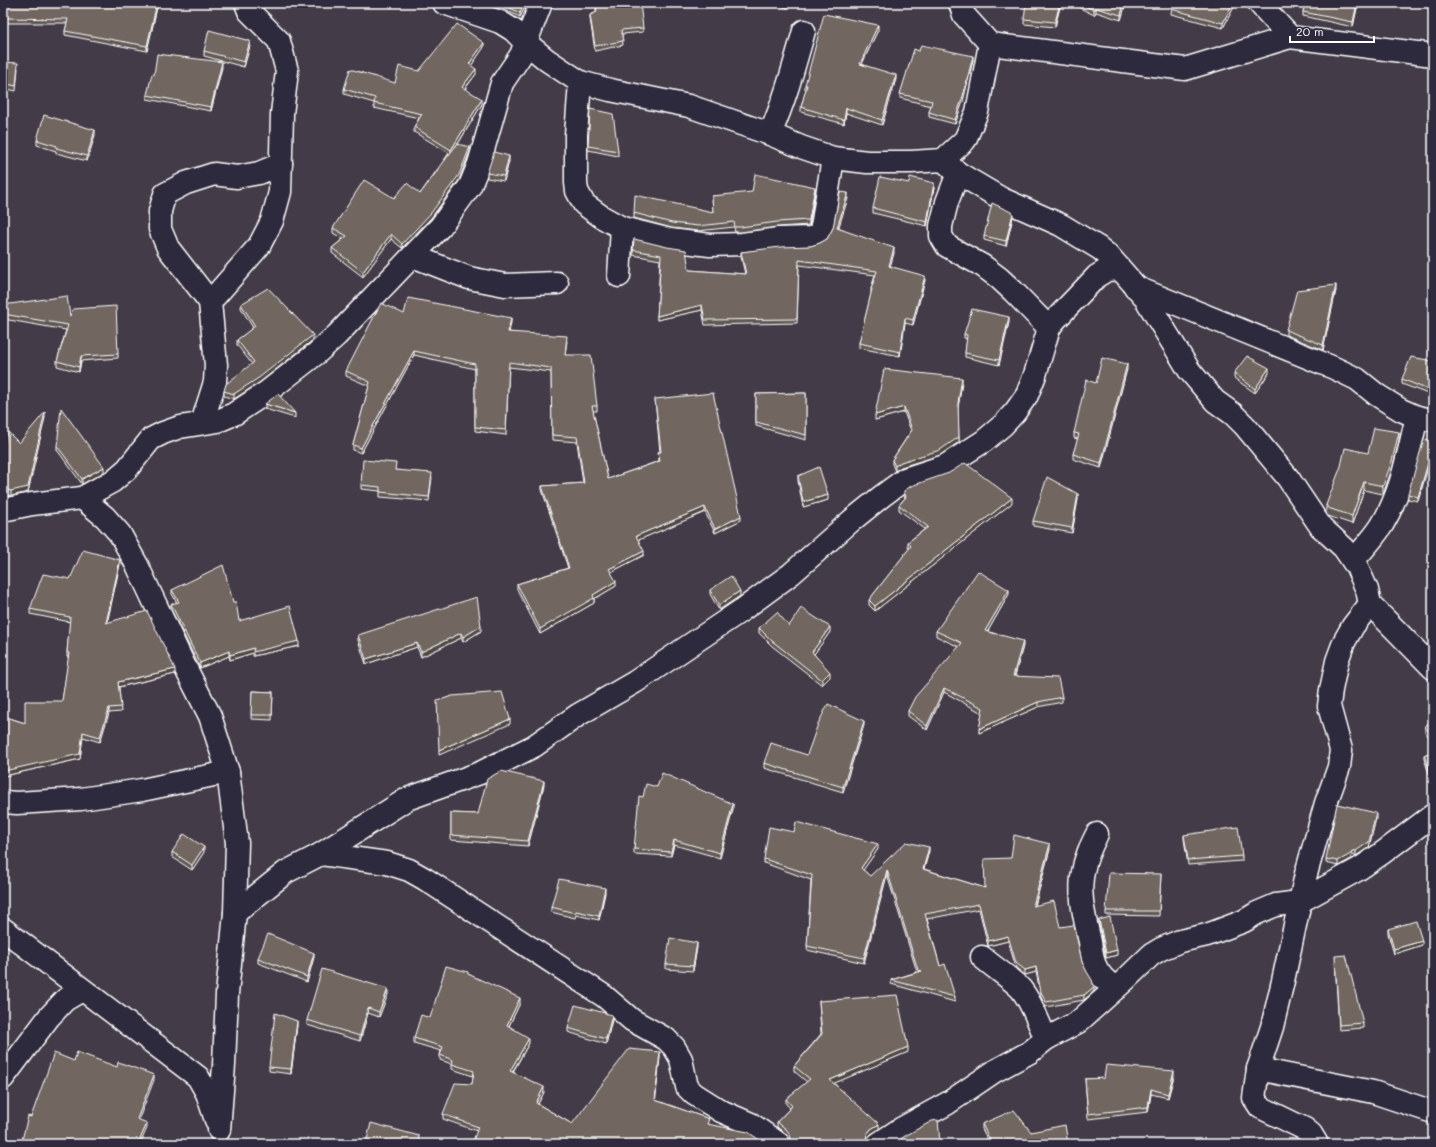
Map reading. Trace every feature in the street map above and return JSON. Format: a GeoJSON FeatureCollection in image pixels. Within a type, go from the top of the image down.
{"type":"FeatureCollection","features":[{"type":"Feature","properties":{"kind":"street"},"geometry":{"type":"LineString","coordinates":[[210,302],[259,246],[272,221],[280,192],[282,114],[287,72],[279,41],[249,11],[246,3]]}},
{"type":"Feature","properties":{"kind":"street"},"geometry":{"type":"LineString","coordinates":[[444,3],[500,22],[513,30],[547,60],[580,82],[610,90],[690,106],[833,158],[867,162],[911,162],[950,167],[1002,199],[1061,225],[1099,248],[1109,256],[1144,296],[1189,370],[1215,401],[1234,414],[1245,426],[1288,478],[1321,527],[1344,548],[1353,561],[1366,590],[1370,604],[1433,668]]}},
{"type":"Feature","properties":{"kind":"street"},"geometry":{"type":"LineString","coordinates":[[3,510],[32,504],[82,498],[113,481],[127,468],[151,439],[180,426],[218,420],[234,414],[266,392],[317,353],[441,226],[470,186],[479,164],[502,83],[521,55],[541,3]]}},
{"type":"Feature","properties":{"kind":"street"},"geometry":{"type":"LineString","coordinates":[[960,3],[964,15],[990,44],[1185,70],[1290,36],[1433,55]]}},
{"type":"Feature","properties":{"kind":"street"},"geometry":{"type":"LineString","coordinates":[[1260,3],[1290,36]]}},
{"type":"Feature","properties":{"kind":"street"},"geometry":{"type":"LineString","coordinates":[[770,134],[780,112],[804,31]]}},
{"type":"Feature","properties":{"kind":"street"},"geometry":{"type":"LineString","coordinates":[[990,44],[977,112],[966,140],[950,167],[947,202],[941,226],[941,236],[947,246],[983,266],[999,278],[1049,328]]}},
{"type":"Feature","properties":{"kind":"street"},"geometry":{"type":"LineString","coordinates":[[580,82],[575,171],[577,191],[584,204],[592,211],[622,228],[670,240],[710,245],[742,244],[779,239],[810,238],[817,236],[821,230],[823,221],[833,158]]}},
{"type":"Feature","properties":{"kind":"street"},"geometry":{"type":"LineString","coordinates":[[202,423],[216,382],[216,365],[210,302],[168,248],[160,229],[160,211],[165,194],[186,184],[214,174],[237,177],[259,173],[281,164]]}},
{"type":"Feature","properties":{"kind":"street"},"geometry":{"type":"LineString","coordinates":[[619,276],[622,228]]}},
{"type":"Feature","properties":{"kind":"street"},"geometry":{"type":"LineString","coordinates":[[413,256],[470,278],[505,285],[557,283]]}},
{"type":"Feature","properties":{"kind":"street"},"geometry":{"type":"LineString","coordinates":[[235,912],[286,872],[321,854],[407,799],[480,773],[534,746],[578,715],[635,682],[742,610],[791,574],[882,496],[905,479],[945,466],[984,441],[1003,425],[1015,412],[1027,395],[1035,375],[1049,328],[1055,320],[1097,276],[1107,270],[1120,269]]}},
{"type":"Feature","properties":{"kind":"street"},"geometry":{"type":"LineString","coordinates":[[1135,287],[1334,368],[1357,379],[1388,402],[1425,418],[1391,509],[1376,534],[1353,561]]}},
{"type":"Feature","properties":{"kind":"street"},"geometry":{"type":"LineString","coordinates":[[82,498],[105,517],[120,534],[210,716],[228,772],[237,843],[235,912],[227,994],[221,1137]]}},
{"type":"Feature","properties":{"kind":"street"},"geometry":{"type":"LineString","coordinates":[[1317,1144],[1311,1134],[1305,1129],[1260,1106],[1254,1098],[1258,1070],[1275,1012],[1306,874],[1338,767],[1341,750],[1329,706],[1337,661],[1344,642],[1353,626],[1370,604]]}},
{"type":"Feature","properties":{"kind":"street"},"geometry":{"type":"LineString","coordinates":[[3,802],[17,803],[81,799],[142,790],[228,772]]}},
{"type":"Feature","properties":{"kind":"street"},"geometry":{"type":"LineString","coordinates":[[878,1144],[898,1130],[948,1102],[995,1071],[1030,1052],[1046,1039],[1078,1022],[1150,955],[1180,941],[1207,935],[1244,921],[1257,913],[1276,905],[1299,902],[1381,854],[1433,815]]}},
{"type":"Feature","properties":{"kind":"street"},"geometry":{"type":"LineString","coordinates":[[1096,834],[1082,872],[1081,887],[1083,904],[1094,962],[1102,976],[1108,983],[1116,988]]}},
{"type":"Feature","properties":{"kind":"street"},"geometry":{"type":"LineString","coordinates":[[321,854],[387,863],[409,870],[425,878],[604,996],[632,1020],[666,1039],[674,1047],[681,1059],[687,1087],[690,1090],[721,1111],[751,1124],[779,1144]]}},
{"type":"Feature","properties":{"kind":"street"},"geometry":{"type":"LineString","coordinates":[[3,929],[198,1077],[206,1093],[221,1137]]}},
{"type":"Feature","properties":{"kind":"street"},"geometry":{"type":"LineString","coordinates":[[982,957],[1020,989],[1033,1009],[1046,1039]]}},
{"type":"Feature","properties":{"kind":"street"},"geometry":{"type":"LineString","coordinates":[[3,1078],[49,1017],[65,1000],[82,990]]}},
{"type":"Feature","properties":{"kind":"street"},"geometry":{"type":"LineString","coordinates":[[1258,1070],[1373,1092],[1433,1112]]}},
{"type":"Feature","properties":{"kind":"building"},"geometry":{"type":"Polygon","coordinates":[[[3,3],[157,3],[147,46],[65,31],[68,19],[3,18],[3,3]]]}},
{"type":"Feature","properties":{"kind":"building"},"geometry":{"type":"Polygon","coordinates":[[[500,3],[524,3],[520,13],[500,3]]]}},
{"type":"Feature","properties":{"kind":"building"},"geometry":{"type":"Polygon","coordinates":[[[596,3],[640,3],[643,28],[621,30],[623,41],[595,46],[590,15],[597,12],[596,3]]]}},
{"type":"Feature","properties":{"kind":"building"},"geometry":{"type":"Polygon","coordinates":[[[1026,3],[1060,3],[1055,22],[1024,19],[1026,3]]]}},
{"type":"Feature","properties":{"kind":"building"},"geometry":{"type":"Polygon","coordinates":[[[1079,3],[1124,3],[1121,15],[1096,8],[1094,10],[1079,3]]]}},
{"type":"Feature","properties":{"kind":"building"},"geometry":{"type":"Polygon","coordinates":[[[1172,3],[1233,3],[1223,23],[1171,9],[1172,3]]]}},
{"type":"Feature","properties":{"kind":"building"},"geometry":{"type":"Polygon","coordinates":[[[1305,3],[1357,3],[1353,22],[1303,12],[1305,3]]]}},
{"type":"Feature","properties":{"kind":"building"},"geometry":{"type":"Polygon","coordinates":[[[824,14],[878,25],[860,64],[896,75],[882,120],[846,108],[844,120],[801,107],[807,85],[805,85],[824,14]]]}},
{"type":"Feature","properties":{"kind":"building"},"geometry":{"type":"Polygon","coordinates":[[[457,24],[484,43],[469,64],[476,69],[462,87],[482,99],[451,150],[414,127],[422,114],[374,103],[375,98],[344,89],[350,69],[395,83],[399,66],[419,71],[457,24]]]}},
{"type":"Feature","properties":{"kind":"building"},"geometry":{"type":"Polygon","coordinates":[[[209,30],[250,41],[244,62],[204,51],[209,30]]]}},
{"type":"Feature","properties":{"kind":"building"},"geometry":{"type":"Polygon","coordinates":[[[921,45],[973,56],[963,96],[955,120],[929,112],[932,101],[900,94],[914,49],[919,51],[921,45]]]}},
{"type":"Feature","properties":{"kind":"building"},"geometry":{"type":"Polygon","coordinates":[[[157,54],[222,62],[211,107],[147,95],[152,74],[154,75],[157,54]]]}},
{"type":"Feature","properties":{"kind":"building"},"geometry":{"type":"Polygon","coordinates":[[[3,62],[18,63],[16,86],[3,83],[3,62]]]}},
{"type":"Feature","properties":{"kind":"building"},"geometry":{"type":"Polygon","coordinates":[[[590,109],[613,114],[618,151],[588,146],[590,109]]]}},
{"type":"Feature","properties":{"kind":"building"},"geometry":{"type":"Polygon","coordinates":[[[44,115],[95,130],[87,156],[56,148],[57,146],[37,140],[44,115]]]}},
{"type":"Feature","properties":{"kind":"building"},"geometry":{"type":"Polygon","coordinates":[[[457,144],[470,147],[459,175],[431,213],[402,244],[391,234],[363,272],[332,248],[347,236],[333,228],[364,180],[394,198],[407,183],[420,194],[457,144]]]}},
{"type":"Feature","properties":{"kind":"building"},"geometry":{"type":"Polygon","coordinates":[[[494,152],[509,156],[504,176],[487,173],[494,152]]]}},
{"type":"Feature","properties":{"kind":"building"},"geometry":{"type":"Polygon","coordinates":[[[755,174],[815,187],[809,220],[777,222],[741,227],[735,227],[734,222],[698,226],[672,223],[634,213],[635,195],[713,212],[712,196],[752,192],[755,174]]]}},
{"type":"Feature","properties":{"kind":"building"},"geometry":{"type":"Polygon","coordinates":[[[880,177],[909,183],[910,177],[934,183],[927,222],[873,208],[880,177]]]}},
{"type":"Feature","properties":{"kind":"building"},"geometry":{"type":"Polygon","coordinates":[[[840,192],[848,193],[837,228],[894,248],[889,266],[925,276],[913,320],[905,318],[900,352],[859,343],[871,289],[877,271],[799,260],[797,319],[705,320],[702,305],[657,316],[661,255],[633,250],[634,239],[686,250],[689,270],[746,274],[741,252],[780,247],[811,246],[827,239],[833,228],[840,192]]]}},
{"type":"Feature","properties":{"kind":"building"},"geometry":{"type":"Polygon","coordinates":[[[992,203],[1013,213],[1006,241],[984,236],[992,203]]]}},
{"type":"Feature","properties":{"kind":"building"},"geometry":{"type":"Polygon","coordinates":[[[1336,285],[1323,345],[1286,330],[1297,290],[1336,285]]]}},
{"type":"Feature","properties":{"kind":"building"},"geometry":{"type":"Polygon","coordinates":[[[268,288],[313,335],[260,377],[234,394],[224,391],[226,384],[254,362],[237,340],[255,326],[241,304],[268,288]]]}},
{"type":"Feature","properties":{"kind":"building"},"geometry":{"type":"Polygon","coordinates":[[[67,296],[70,316],[73,309],[116,306],[118,354],[81,356],[79,367],[57,361],[68,325],[3,314],[3,305],[67,296]]]}},
{"type":"Feature","properties":{"kind":"building"},"geometry":{"type":"Polygon","coordinates":[[[408,298],[511,318],[508,332],[567,336],[565,355],[591,355],[597,406],[592,406],[608,479],[660,461],[658,452],[661,452],[655,399],[713,393],[741,516],[715,529],[705,507],[636,536],[644,551],[609,569],[616,581],[593,595],[594,598],[540,629],[517,584],[569,568],[542,486],[584,483],[577,437],[552,435],[551,368],[509,362],[506,430],[475,427],[475,364],[414,351],[361,448],[353,445],[370,382],[346,371],[381,303],[404,314],[408,298]]]}},
{"type":"Feature","properties":{"kind":"building"},"geometry":{"type":"Polygon","coordinates":[[[972,309],[1009,317],[999,360],[965,353],[967,335],[964,334],[972,309]]]}},
{"type":"Feature","properties":{"kind":"building"},"geometry":{"type":"Polygon","coordinates":[[[1247,356],[1269,368],[1255,389],[1234,373],[1247,356]]]}},
{"type":"Feature","properties":{"kind":"building"},"geometry":{"type":"Polygon","coordinates":[[[1411,357],[1433,361],[1433,392],[1402,379],[1411,357]]]}},
{"type":"Feature","properties":{"kind":"building"},"geometry":{"type":"Polygon","coordinates":[[[1102,358],[1127,364],[1101,463],[1073,454],[1079,434],[1074,433],[1086,380],[1096,383],[1102,358]]]}},
{"type":"Feature","properties":{"kind":"building"},"geometry":{"type":"Polygon","coordinates":[[[884,369],[962,378],[958,403],[959,437],[940,450],[901,462],[895,466],[892,460],[912,430],[904,407],[875,415],[884,369]]]}},
{"type":"Feature","properties":{"kind":"building"},"geometry":{"type":"Polygon","coordinates":[[[806,393],[806,435],[756,422],[756,394],[806,393]]]}},
{"type":"Feature","properties":{"kind":"building"},"geometry":{"type":"Polygon","coordinates":[[[278,394],[295,413],[265,404],[278,394]]]}},
{"type":"Feature","properties":{"kind":"building"},"geometry":{"type":"Polygon","coordinates":[[[61,408],[104,467],[82,479],[57,446],[61,408]]]}},
{"type":"Feature","properties":{"kind":"building"},"geometry":{"type":"Polygon","coordinates":[[[45,412],[28,487],[11,491],[3,489],[3,453],[7,431],[19,443],[45,412]]]}},
{"type":"Feature","properties":{"kind":"building"},"geometry":{"type":"Polygon","coordinates":[[[1374,428],[1399,432],[1392,461],[1383,486],[1364,482],[1352,516],[1328,508],[1326,505],[1341,466],[1345,448],[1368,453],[1374,428]]]}},
{"type":"Feature","properties":{"kind":"building"},"geometry":{"type":"Polygon","coordinates":[[[1424,439],[1433,441],[1433,446],[1418,497],[1408,494],[1424,439]]]}},
{"type":"Feature","properties":{"kind":"building"},"geometry":{"type":"Polygon","coordinates":[[[363,460],[396,463],[395,470],[432,473],[429,497],[380,492],[380,487],[361,485],[363,460]]]}},
{"type":"Feature","properties":{"kind":"building"},"geometry":{"type":"Polygon","coordinates":[[[965,463],[1012,498],[875,606],[869,600],[911,546],[908,542],[928,527],[899,505],[906,497],[904,491],[911,486],[949,473],[965,463]]]}},
{"type":"Feature","properties":{"kind":"building"},"geometry":{"type":"Polygon","coordinates":[[[819,467],[828,495],[803,502],[798,476],[819,467]]]}},
{"type":"Feature","properties":{"kind":"building"},"geometry":{"type":"Polygon","coordinates":[[[1047,477],[1078,494],[1072,528],[1033,521],[1047,477]]]}},
{"type":"Feature","properties":{"kind":"building"},"geometry":{"type":"Polygon","coordinates":[[[83,550],[120,560],[106,623],[147,611],[175,669],[118,682],[121,707],[109,708],[100,737],[83,732],[80,754],[4,771],[3,716],[25,723],[25,701],[62,701],[69,653],[67,652],[70,617],[30,609],[43,574],[70,579],[83,550]]]}},
{"type":"Feature","properties":{"kind":"building"},"geometry":{"type":"Polygon","coordinates":[[[223,565],[233,602],[236,602],[239,621],[290,606],[299,641],[253,652],[254,648],[230,655],[229,651],[200,663],[171,604],[179,602],[172,590],[223,565]]]}},
{"type":"Feature","properties":{"kind":"building"},"geometry":{"type":"Polygon","coordinates":[[[978,571],[1009,590],[985,631],[1023,641],[1013,676],[1058,678],[1062,697],[1038,702],[979,729],[983,708],[944,688],[927,726],[908,711],[915,697],[962,643],[936,631],[978,571]]]}},
{"type":"Feature","properties":{"kind":"building"},"geometry":{"type":"Polygon","coordinates":[[[731,576],[740,591],[719,605],[710,590],[731,576]]]}},
{"type":"Feature","properties":{"kind":"building"},"geometry":{"type":"Polygon","coordinates":[[[477,597],[481,626],[463,637],[461,633],[421,652],[417,643],[366,659],[358,635],[477,597]]]}},
{"type":"Feature","properties":{"kind":"building"},"geometry":{"type":"Polygon","coordinates":[[[801,608],[830,627],[812,652],[830,672],[822,680],[772,641],[759,628],[777,612],[789,626],[801,608]]]}},
{"type":"Feature","properties":{"kind":"building"},"geometry":{"type":"Polygon","coordinates":[[[252,691],[273,692],[272,715],[251,715],[252,691]]]}},
{"type":"Feature","properties":{"kind":"building"},"geometry":{"type":"Polygon","coordinates":[[[502,692],[510,719],[439,750],[437,701],[452,696],[502,692]]]}},
{"type":"Feature","properties":{"kind":"building"},"geometry":{"type":"Polygon","coordinates":[[[828,704],[864,721],[843,787],[764,763],[771,743],[807,755],[818,724],[828,704]]]}},
{"type":"Feature","properties":{"kind":"building"},"geometry":{"type":"Polygon","coordinates":[[[1433,718],[1433,737],[1425,727],[1433,718]]]}},
{"type":"Feature","properties":{"kind":"building"},"geometry":{"type":"Polygon","coordinates":[[[1433,751],[1433,780],[1424,755],[1433,751]]]}},
{"type":"Feature","properties":{"kind":"building"},"geometry":{"type":"Polygon","coordinates":[[[501,771],[544,781],[528,841],[451,835],[451,813],[478,814],[487,779],[501,771]]]}},
{"type":"Feature","properties":{"kind":"building"},"geometry":{"type":"Polygon","coordinates":[[[662,773],[733,804],[720,853],[674,840],[671,852],[634,849],[639,796],[643,797],[646,784],[657,787],[662,773]]]}},
{"type":"Feature","properties":{"kind":"building"},"geometry":{"type":"Polygon","coordinates":[[[1337,804],[1376,813],[1369,842],[1356,851],[1352,851],[1351,854],[1338,861],[1326,859],[1337,804]]]}},
{"type":"Feature","properties":{"kind":"building"},"geometry":{"type":"Polygon","coordinates":[[[796,822],[878,844],[861,868],[870,876],[906,842],[929,847],[923,869],[985,888],[984,859],[1011,858],[1014,835],[1050,844],[1033,906],[1054,901],[1060,927],[1074,925],[1082,962],[1092,980],[1094,987],[1084,995],[1046,1002],[1041,992],[1036,967],[1025,970],[1016,963],[1008,936],[988,941],[979,904],[925,914],[940,966],[945,964],[955,997],[891,980],[922,971],[918,970],[887,870],[864,958],[807,946],[812,875],[764,859],[769,827],[794,832],[796,822]]]}},
{"type":"Feature","properties":{"kind":"building"},"geometry":{"type":"Polygon","coordinates":[[[1238,827],[1242,856],[1188,860],[1184,835],[1238,827]]]}},
{"type":"Feature","properties":{"kind":"building"},"geometry":{"type":"Polygon","coordinates":[[[184,834],[204,847],[192,865],[172,852],[184,834]]]}},
{"type":"Feature","properties":{"kind":"building"},"geometry":{"type":"Polygon","coordinates":[[[1109,873],[1161,874],[1159,911],[1106,911],[1109,873]]]}},
{"type":"Feature","properties":{"kind":"building"},"geometry":{"type":"Polygon","coordinates":[[[559,879],[605,888],[599,916],[576,911],[575,913],[551,907],[559,879]]]}},
{"type":"Feature","properties":{"kind":"building"},"geometry":{"type":"Polygon","coordinates":[[[1110,917],[1117,950],[1106,953],[1099,920],[1110,917]]]}},
{"type":"Feature","properties":{"kind":"building"},"geometry":{"type":"Polygon","coordinates":[[[1416,921],[1422,941],[1394,949],[1388,929],[1416,921]]]}},
{"type":"Feature","properties":{"kind":"building"},"geometry":{"type":"Polygon","coordinates":[[[268,934],[314,953],[307,977],[258,958],[268,934]]]}},
{"type":"Feature","properties":{"kind":"building"},"geometry":{"type":"Polygon","coordinates":[[[670,938],[697,943],[693,966],[666,964],[670,938]]]}},
{"type":"Feature","properties":{"kind":"building"},"geometry":{"type":"Polygon","coordinates":[[[1346,955],[1363,1023],[1339,1025],[1335,956],[1346,955]]]}},
{"type":"Feature","properties":{"kind":"building"},"geometry":{"type":"Polygon","coordinates":[[[446,966],[468,972],[468,974],[520,998],[507,1025],[529,1038],[510,1071],[544,1087],[536,1103],[572,1124],[629,1049],[660,1052],[655,1100],[709,1119],[707,1124],[748,1132],[765,1144],[472,1144],[478,1127],[443,1114],[455,1083],[472,1084],[474,1071],[452,1064],[453,1060],[440,1055],[443,1047],[414,1038],[421,1015],[430,1018],[446,966]]]}},
{"type":"Feature","properties":{"kind":"building"},"geometry":{"type":"Polygon","coordinates":[[[322,969],[388,989],[379,1012],[368,1008],[360,1036],[307,1020],[322,969]]]}},
{"type":"Feature","properties":{"kind":"building"},"geometry":{"type":"Polygon","coordinates":[[[897,995],[908,1047],[830,1080],[879,1124],[871,1129],[867,1134],[867,1144],[840,1144],[841,1137],[829,1144],[790,1144],[790,1134],[777,1122],[792,1106],[786,1099],[810,1079],[794,1066],[822,1034],[819,1001],[897,995]]]}},
{"type":"Feature","properties":{"kind":"building"},"geometry":{"type":"Polygon","coordinates":[[[575,1005],[612,1015],[606,1039],[568,1028],[575,1005]]]}},
{"type":"Feature","properties":{"kind":"building"},"geometry":{"type":"Polygon","coordinates":[[[275,1013],[297,1021],[291,1069],[269,1067],[275,1013]]]}},
{"type":"Feature","properties":{"kind":"building"},"geometry":{"type":"Polygon","coordinates":[[[77,1052],[117,1067],[118,1062],[154,1075],[137,1119],[147,1123],[138,1144],[21,1144],[28,1116],[31,1117],[54,1053],[74,1061],[77,1052]]]}},
{"type":"Feature","properties":{"kind":"building"},"geometry":{"type":"Polygon","coordinates":[[[1106,1065],[1174,1071],[1168,1094],[1151,1089],[1148,1107],[1088,1114],[1085,1079],[1104,1078],[1106,1065]]]}},
{"type":"Feature","properties":{"kind":"building"},"geometry":{"type":"Polygon","coordinates":[[[1014,1110],[1031,1132],[1065,1125],[1068,1144],[992,1144],[982,1124],[1014,1110]]]}},
{"type":"Feature","properties":{"kind":"building"},"geometry":{"type":"Polygon","coordinates":[[[938,1120],[940,1144],[893,1144],[932,1121],[938,1120]]]}},
{"type":"Feature","properties":{"kind":"building"},"geometry":{"type":"Polygon","coordinates":[[[371,1123],[419,1136],[418,1144],[366,1144],[371,1123]]]}}]}
